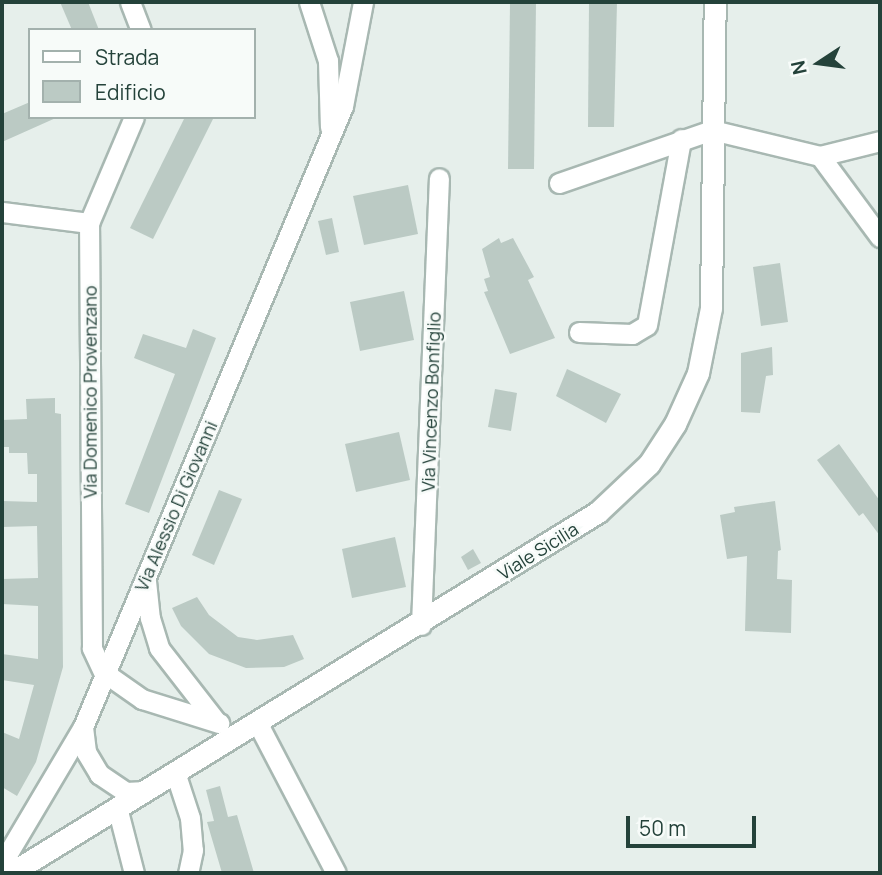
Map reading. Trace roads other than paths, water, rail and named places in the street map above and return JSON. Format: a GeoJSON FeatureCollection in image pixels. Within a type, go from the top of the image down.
{"type":"FeatureCollection","features":[{"type":"Feature","properties":{"kind":"street"},"geometry":{"type":"LineString","coordinates":[[130,2],[140,28]]}},
{"type":"Feature","properties":{"kind":"street","name":"Via Alessio Di Giovanni"},"geometry":{"type":"LineString","coordinates":[[309,2],[328,61],[330,127]]}},
{"type":"Feature","properties":{"kind":"street","name":"Via Alessio Di Giovanni"},"geometry":{"type":"LineString","coordinates":[[9,873],[4,860],[83,727],[108,676],[330,127],[342,106],[363,2]]}},
{"type":"Feature","properties":{"kind":"street","name":"Viale Sicilia"},"geometry":{"type":"LineString","coordinates":[[9,873],[421,625],[598,512],[649,464],[675,425],[698,373],[710,308],[715,2]]}},
{"type":"Feature","properties":{"kind":"street","name":"Via Domenico Provenzano"},"geometry":{"type":"LineString","coordinates":[[108,676],[92,648],[89,223],[133,119]]}},
{"type":"Feature","properties":{"kind":"street"},"geometry":{"type":"LineString","coordinates":[[559,183],[712,130],[820,156],[880,141]]}},
{"type":"Feature","properties":{"kind":"street"},"geometry":{"type":"LineString","coordinates":[[579,332],[632,334],[647,325],[681,139]]}},
{"type":"Feature","properties":{"kind":"street"},"geometry":{"type":"LineString","coordinates":[[820,156],[880,237]]}},
{"type":"Feature","properties":{"kind":"street","name":"Via Vincenzo Bonfiglio"},"geometry":{"type":"LineString","coordinates":[[421,625],[439,178]]}},
{"type":"Feature","properties":{"kind":"street"},"geometry":{"type":"LineString","coordinates":[[2,212],[89,223]]}},
{"type":"Feature","properties":{"kind":"street"},"geometry":{"type":"LineString","coordinates":[[146,580],[150,618],[159,648],[215,720],[236,735]]}},
{"type":"Feature","properties":{"kind":"street"},"geometry":{"type":"LineString","coordinates":[[108,676],[142,699],[215,720]]}},
{"type":"Feature","properties":{"kind":"street"},"geometry":{"type":"LineString","coordinates":[[257,722],[336,873]]}},
{"type":"Feature","properties":{"kind":"street"},"geometry":{"type":"LineString","coordinates":[[83,727],[86,752],[99,774],[126,792],[145,791]]}},
{"type":"Feature","properties":{"kind":"street"},"geometry":{"type":"LineString","coordinates":[[175,772],[190,818],[193,850],[187,873]]}},
{"type":"Feature","properties":{"kind":"street"},"geometry":{"type":"LineString","coordinates":[[117,807],[134,873]]}}]}
